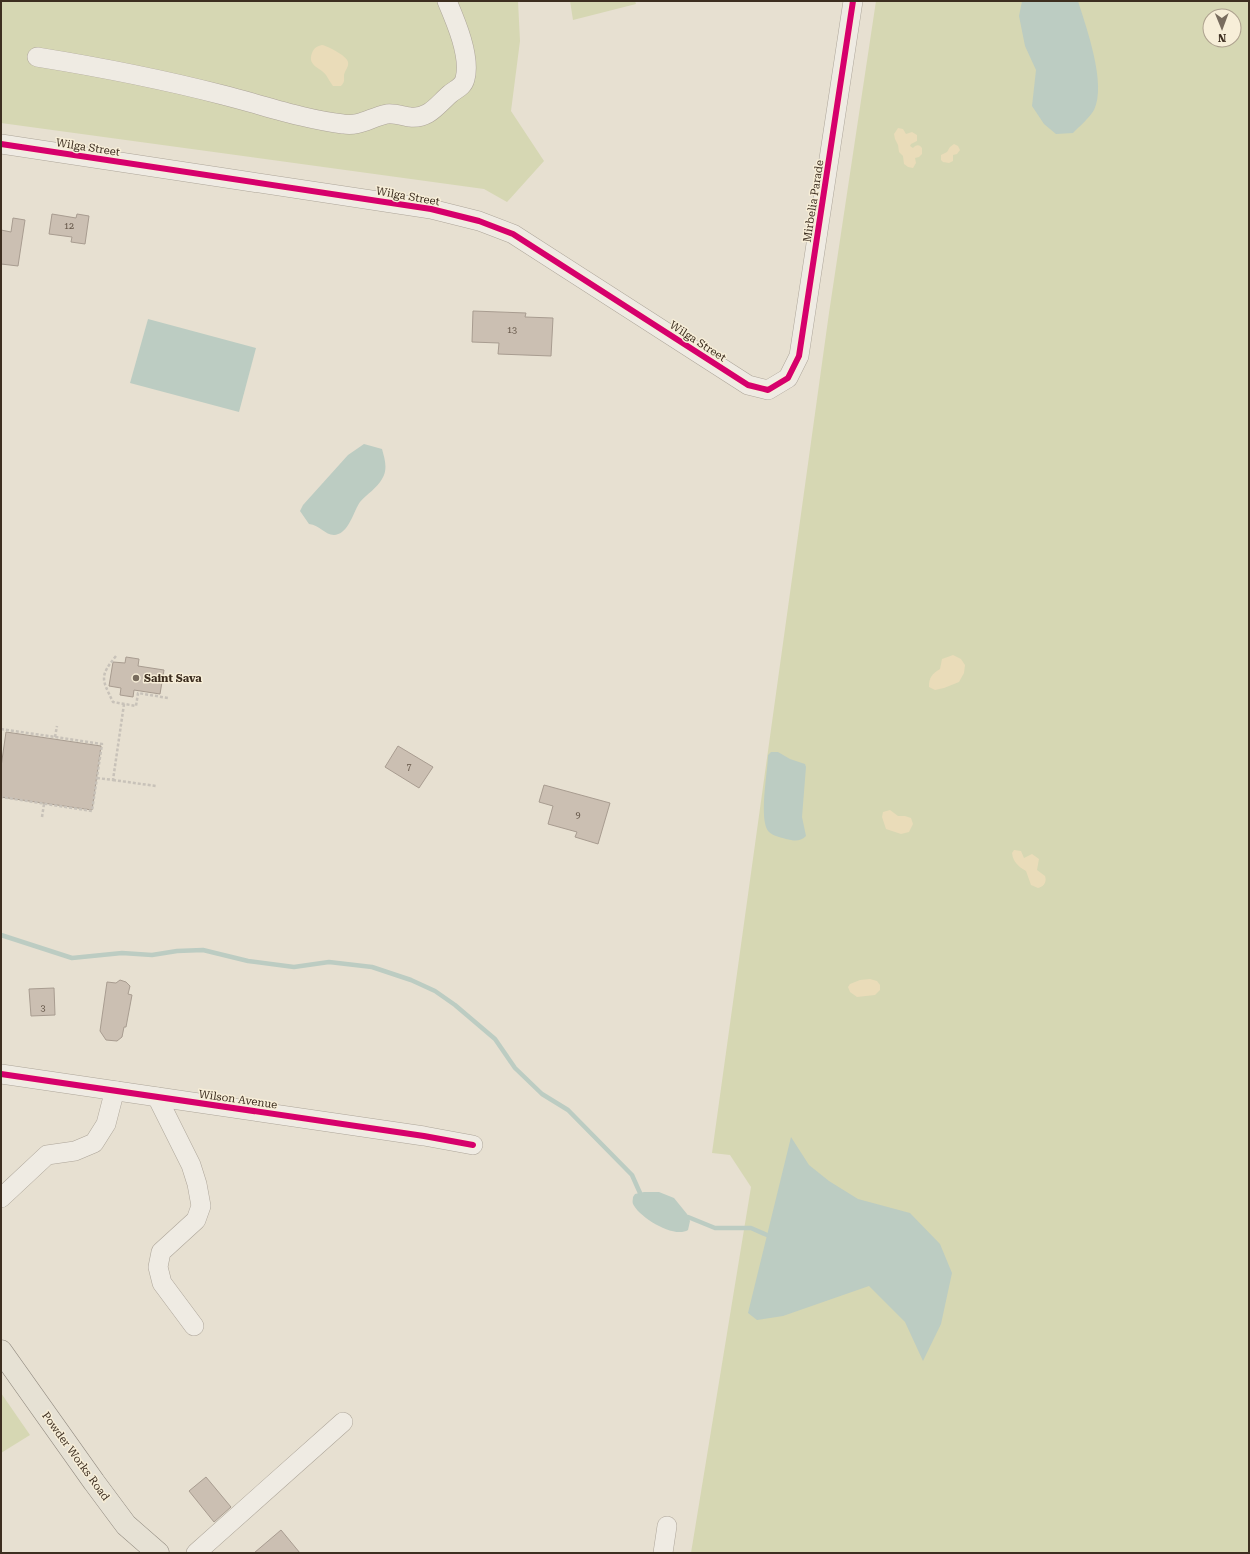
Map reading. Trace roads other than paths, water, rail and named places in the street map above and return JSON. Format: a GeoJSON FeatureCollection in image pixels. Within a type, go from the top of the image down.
{"type":"FeatureCollection","features":[{"type":"Feature","properties":{"kind":"main road","name":"Powder Works Road"},"geometry":{"type":"LineString","coordinates":[[1,1351],[126,1525],[158,1553]]}},
{"type":"Feature","properties":{"kind":"street"},"geometry":{"type":"LineString","coordinates":[[36,57],[118,71],[223,95],[301,116],[343,124],[354,125],[364,123],[388,114],[420,117],[429,114],[450,94],[460,88],[464,81],[466,71],[463,48],[447,1]]}},
{"type":"Feature","properties":{"kind":"street","name":"Mirbelia Parade"},"geometry":{"type":"LineString","coordinates":[[768,390],[788,378],[799,356],[853,1]]}},
{"type":"Feature","properties":{"kind":"street","name":"Wilga Street"},"geometry":{"type":"LineString","coordinates":[[1,144],[431,209],[479,221],[513,234],[748,385],[768,390]]}},
{"type":"Feature","properties":{"kind":"street","name":"Wilson Avenue"},"geometry":{"type":"LineString","coordinates":[[1,1074],[473,1145]]}},
{"type":"Feature","properties":{"kind":"street"},"geometry":{"type":"LineString","coordinates":[[1,1198],[47,1155],[76,1151],[94,1143],[106,1124],[113,1097],[117,1091]]}},
{"type":"Feature","properties":{"kind":"street"},"geometry":{"type":"LineString","coordinates":[[157,1097],[191,1164],[197,1184],[201,1206],[196,1220],[161,1252],[158,1267],[162,1284],[194,1326]]}},
{"type":"Feature","properties":{"kind":"street"},"geometry":{"type":"LineString","coordinates":[[196,1553],[343,1422]]}},
{"type":"Feature","properties":{"kind":"street"},"geometry":{"type":"LineString","coordinates":[[663,1553],[667,1526]]}},
{"type":"Feature","properties":{"kind":"waterway"},"geometry":{"type":"LineString","coordinates":[[1,935],[72,958],[122,953],[152,955],[177,951],[203,950],[248,961],[294,967],[329,962],[372,967],[411,980],[435,991],[455,1005],[495,1039],[515,1068],[542,1094],[568,1110],[632,1175],[640,1193]]}},
{"type":"Feature","properties":{"kind":"waterway"},"geometry":{"type":"LineString","coordinates":[[688,1217],[715,1228],[751,1228],[767,1235]]}},
{"type":"Feature","properties":{"kind":"place","name":"Saint Sava"},"geometry":{"type":"Point","coordinates":[136,678]}}]}
